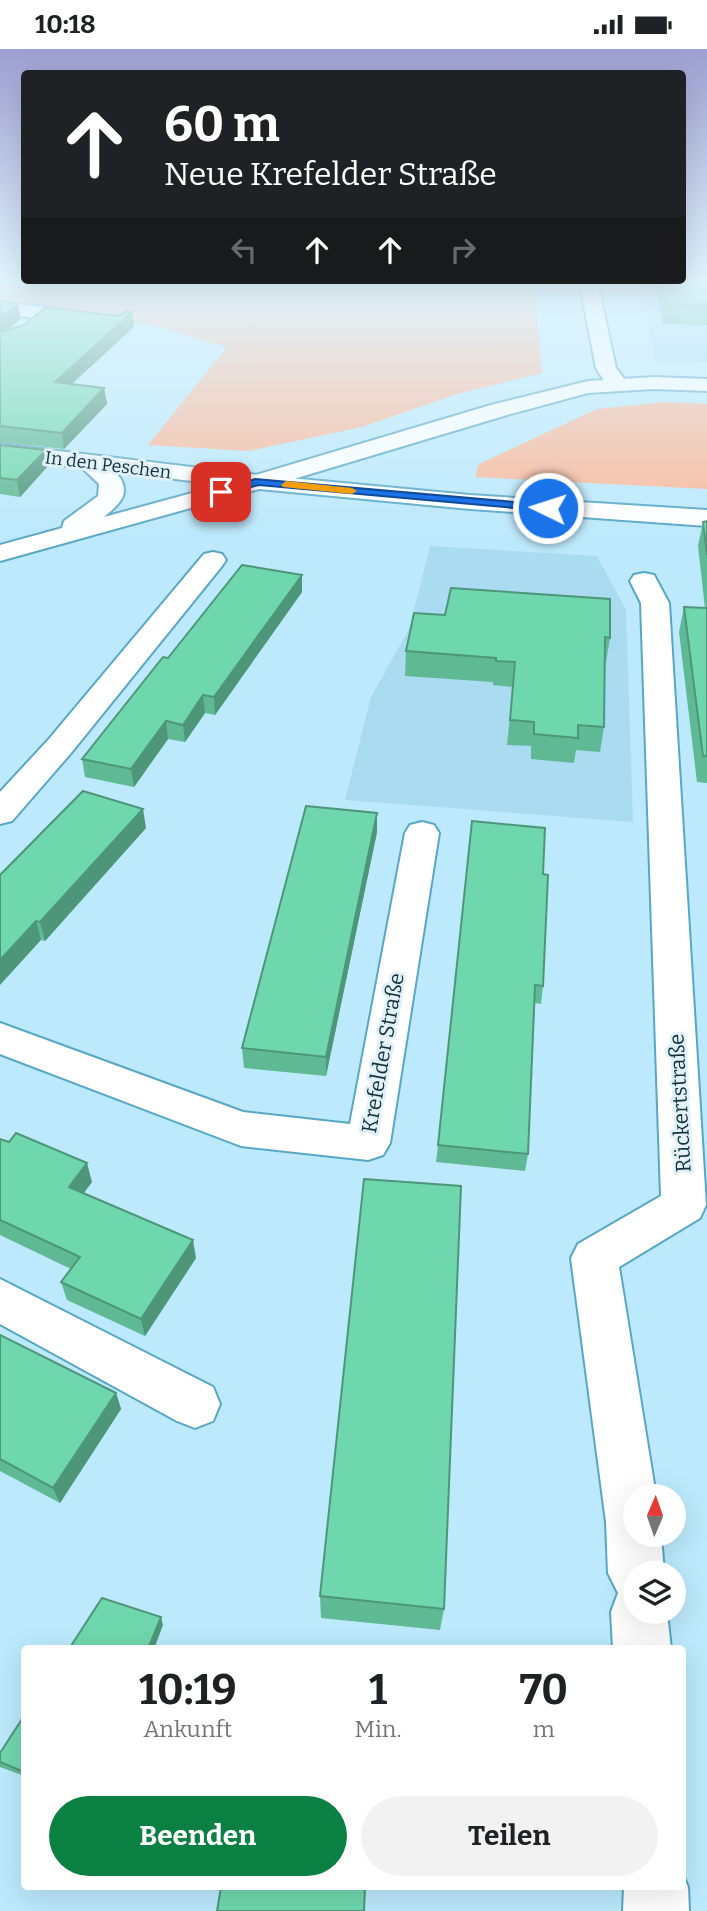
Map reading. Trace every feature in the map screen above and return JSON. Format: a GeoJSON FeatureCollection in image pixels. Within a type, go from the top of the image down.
{"type":"FeatureCollection","features":[{"type":"Feature","properties":{"kind":"street"},"geometry":{"type":"LineString","coordinates":[[606,367],[617,384]]}},
{"type":"Feature","properties":{"kind":"street"},"geometry":{"type":"LineString","coordinates":[[0,553],[258,482],[499,409],[588,387],[617,384],[707,386]]}},
{"type":"Feature","properties":{"kind":"street","name":"In den Peschen"},"geometry":{"type":"LineString","coordinates":[[0,451],[89,464],[258,482],[470,502],[707,518]]}},
{"type":"Feature","properties":{"kind":"street"},"geometry":{"type":"LineString","coordinates":[[60,536],[104,504],[112,495],[114,487],[110,479],[89,464]]}},
{"type":"Feature","properties":{"kind":"street"},"geometry":{"type":"LineString","coordinates":[[0,813],[60,746],[213,560]]}},
{"type":"Feature","properties":{"kind":"street","name":"Rückertstraße"},"geometry":{"type":"LineString","coordinates":[[635,1561],[633,1523],[594,1258],[684,1205],[655,603],[644,581]]}},
{"type":"Feature","properties":{"kind":"street","name":"Krefelder Straße"},"geometry":{"type":"LineString","coordinates":[[0,1038],[241,1129],[368,1143],[422,833]]}},
{"type":"Feature","properties":{"kind":"street"},"geometry":{"type":"LineString","coordinates":[[0,1300],[195,1404]]}},
{"type":"Feature","properties":{"kind":"street"},"geometry":{"type":"LineString","coordinates":[[640,1624],[642,1645]]}},
{"type":"Feature","properties":{"kind":"street"},"geometry":{"type":"LineString","coordinates":[[656,1890],[656,1911]]}},
{"type":"Feature","properties":{"kind":"shaded area"},"geometry":{"type":"Polygon","coordinates":[[[211,367],[541,367],[542,373],[457,394],[362,427],[248,451],[148,445],[211,367]]]}},
{"type":"Feature","properties":{"kind":"shaded area"},"geometry":{"type":"Polygon","coordinates":[[[665,402],[707,404],[707,489],[475,477],[479,464],[597,409],[665,402]]]}},
{"type":"Feature","properties":{"kind":"shaded area"},"geometry":{"type":"Polygon","coordinates":[[[430,546],[597,556],[626,610],[633,822],[345,800],[371,697],[409,629],[430,546]]]}},
{"type":"Feature","properties":{"kind":"building"},"geometry":{"type":"Polygon","coordinates":[[[0,367],[72,367],[55,382],[104,388],[62,433],[0,426],[0,367]]]}},
{"type":"Feature","properties":{"kind":"building"},"geometry":{"type":"Polygon","coordinates":[[[0,445],[46,450],[17,480],[0,478],[0,445]]]}},
{"type":"Feature","properties":{"kind":"building"},"geometry":{"type":"Polygon","coordinates":[[[707,521],[707,555],[703,522],[707,521]]]}},
{"type":"Feature","properties":{"kind":"building"},"geometry":{"type":"Polygon","coordinates":[[[242,565],[302,575],[214,697],[203,695],[183,725],[166,721],[131,769],[82,759],[163,657],[168,658],[242,565]]]}},
{"type":"Feature","properties":{"kind":"building"},"geometry":{"type":"Polygon","coordinates":[[[451,588],[610,599],[610,638],[605,637],[604,727],[578,725],[578,738],[534,734],[534,722],[510,720],[515,662],[406,651],[414,613],[445,615],[451,588]]]}},
{"type":"Feature","properties":{"kind":"building"},"geometry":{"type":"Polygon","coordinates":[[[684,607],[707,608],[707,756],[703,756],[684,607]]]}},
{"type":"Feature","properties":{"kind":"building"},"geometry":{"type":"Polygon","coordinates":[[[83,791],[143,809],[40,922],[36,921],[0,960],[0,875],[83,791]]]}},
{"type":"Feature","properties":{"kind":"building"},"geometry":{"type":"Polygon","coordinates":[[[306,806],[377,813],[326,1057],[242,1048],[306,806]]]}},
{"type":"Feature","properties":{"kind":"building"},"geometry":{"type":"Polygon","coordinates":[[[472,821],[545,828],[543,874],[548,875],[543,986],[535,985],[528,1154],[438,1145],[472,821]]]}},
{"type":"Feature","properties":{"kind":"building"},"geometry":{"type":"Polygon","coordinates":[[[16,1133],[87,1163],[69,1187],[193,1240],[141,1319],[61,1282],[80,1257],[0,1220],[0,1139],[9,1142],[16,1133]]]}},
{"type":"Feature","properties":{"kind":"building"},"geometry":{"type":"Polygon","coordinates":[[[364,1179],[461,1186],[444,1609],[320,1596],[364,1179]]]}},
{"type":"Feature","properties":{"kind":"building"},"geometry":{"type":"Polygon","coordinates":[[[0,1335],[116,1393],[53,1488],[0,1459],[0,1335]]]}},
{"type":"Feature","properties":{"kind":"building"},"geometry":{"type":"Polygon","coordinates":[[[102,1598],[161,1617],[150,1645],[72,1645],[102,1598]]]}},
{"type":"Feature","properties":{"kind":"building"},"geometry":{"type":"Polygon","coordinates":[[[21,1721],[21,1771],[0,1762],[0,1753],[21,1721]]]}},
{"type":"Feature","properties":{"kind":"building"},"geometry":{"type":"Polygon","coordinates":[[[220,1890],[365,1890],[364,1911],[217,1911],[220,1890]]]}},
{"type":"Feature","properties":{"kind":"slow traffic"},"geometry":{"type":"LineString","coordinates":[[286,485],[352,491]]}},
{"type":"Feature","properties":{"kind":"route"},"geometry":{"type":"LineString","coordinates":[[221,492],[258,482],[548,508]]}}]}
